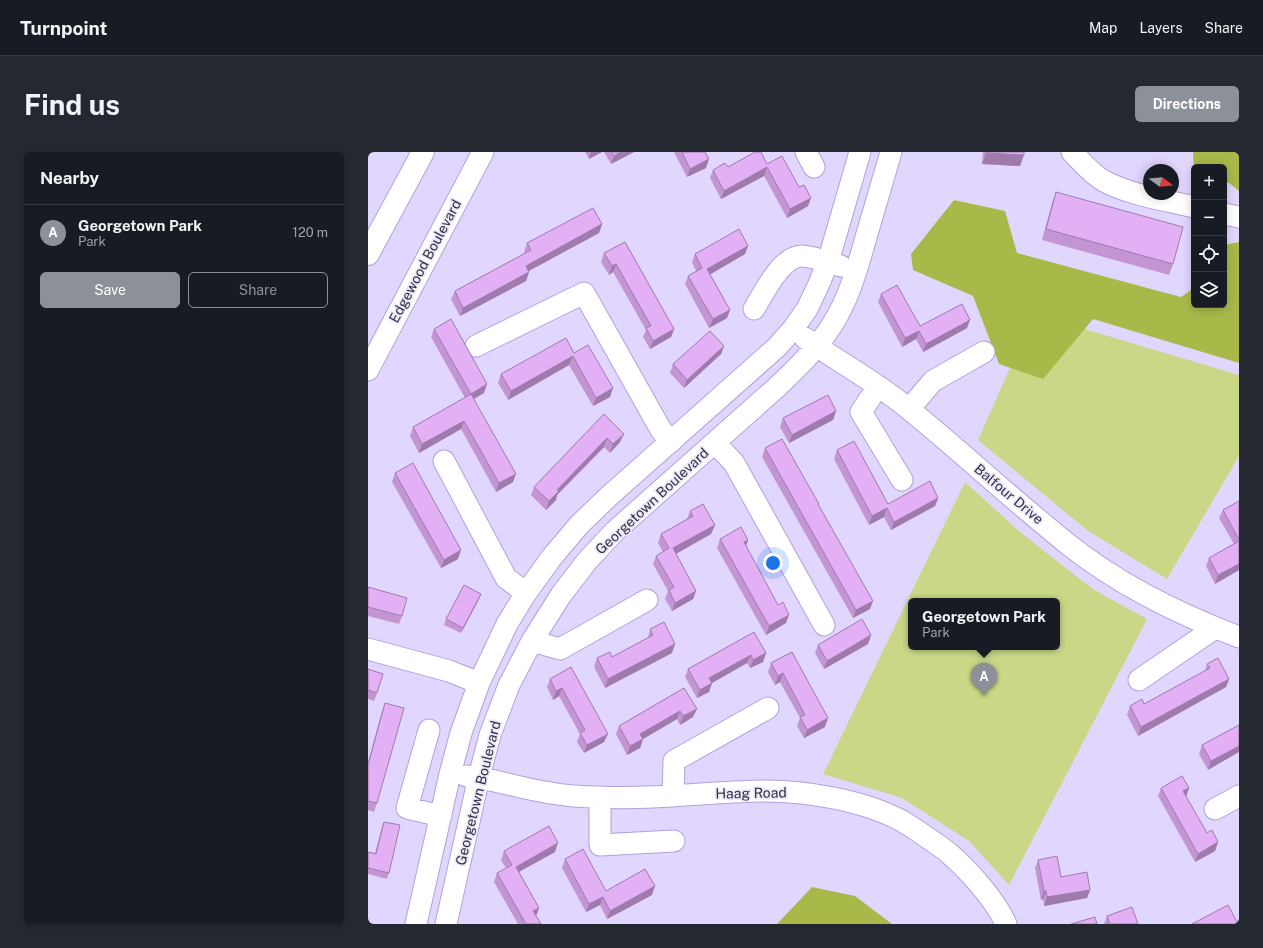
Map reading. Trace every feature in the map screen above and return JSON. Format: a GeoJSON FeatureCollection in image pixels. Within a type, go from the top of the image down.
{"type":"FeatureCollection","features":[{"type":"Feature","properties":{"kind":"highway"},"geometry":{"type":"LineString","coordinates":[[368,254],[423,152]]}},
{"type":"Feature","properties":{"kind":"street","name":"Edgewood Boulevard"},"geometry":{"type":"LineString","coordinates":[[368,370],[483,152]]}},
{"type":"Feature","properties":{"kind":"street","name":"Georgetown Boulevard"},"geometry":{"type":"LineString","coordinates":[[417,920],[450,774],[461,733],[479,683],[507,624],[526,593],[552,557],[579,525],[608,497],[777,347],[792,329],[806,309],[828,262],[860,152]]}},
{"type":"Feature","properties":{"kind":"street","name":"Georgetown Boulevard"},"geometry":{"type":"LineString","coordinates":[[450,923],[479,777],[490,735],[509,685],[532,641],[561,595],[587,562],[615,531],[776,388],[816,346],[832,325],[846,298],[856,272],[891,152]]}},
{"type":"Feature","properties":{"kind":"street"},"geometry":{"type":"LineString","coordinates":[[1072,152],[1087,168],[1104,181],[1127,190],[1191,205]]}},
{"type":"Feature","properties":{"kind":"street"},"geometry":{"type":"LineString","coordinates":[[1227,215],[1239,218]]}},
{"type":"Feature","properties":{"kind":"street"},"geometry":{"type":"LineString","coordinates":[[754,309],[780,268],[790,260],[802,256],[828,262],[856,272]]}},
{"type":"Feature","properties":{"kind":"street"},"geometry":{"type":"LineString","coordinates":[[476,346],[584,293],[661,430],[670,442]]}},
{"type":"Feature","properties":{"kind":"street","name":"Balfour Drive"},"geometry":{"type":"LineString","coordinates":[[792,329],[878,386],[909,409],[1070,546],[1119,579],[1156,600],[1215,628],[1239,637]]}},
{"type":"Feature","properties":{"kind":"street"},"geometry":{"type":"LineString","coordinates":[[909,409],[933,381],[984,352]]}},
{"type":"Feature","properties":{"kind":"street"},"geometry":{"type":"LineString","coordinates":[[878,386],[861,412],[902,480]]}},
{"type":"Feature","properties":{"kind":"street"},"geometry":{"type":"LineString","coordinates":[[715,443],[734,463],[824,625]]}},
{"type":"Feature","properties":{"kind":"street"},"geometry":{"type":"LineString","coordinates":[[444,461],[506,578],[526,593]]}},
{"type":"Feature","properties":{"kind":"street"},"geometry":{"type":"LineString","coordinates":[[532,641],[560,649],[647,600]]}},
{"type":"Feature","properties":{"kind":"street"},"geometry":{"type":"LineString","coordinates":[[1140,680],[1215,628]]}},
{"type":"Feature","properties":{"kind":"street"},"geometry":{"type":"LineString","coordinates":[[368,649],[449,671],[479,683]]}},
{"type":"Feature","properties":{"kind":"street"},"geometry":{"type":"LineString","coordinates":[[673,796],[674,761],[768,708]]}},
{"type":"Feature","properties":{"kind":"street"},"geometry":{"type":"LineString","coordinates":[[429,730],[407,808],[441,816]]}},
{"type":"Feature","properties":{"kind":"street","name":"Haag Road"},"geometry":{"type":"LineString","coordinates":[[450,774],[479,777],[552,793],[600,798],[760,791],[799,793],[836,798],[871,808],[902,821],[932,840],[960,863],[984,891],[1006,924]]}},
{"type":"Feature","properties":{"kind":"street"},"geometry":{"type":"LineString","coordinates":[[1215,809],[1239,796]]}},
{"type":"Feature","properties":{"kind":"street"},"geometry":{"type":"LineString","coordinates":[[600,798],[600,845],[674,841]]}},
{"type":"Feature","properties":{"kind":"street"},"geometry":{"type":"LineString","coordinates":[[417,920],[450,923]]}},
{"type":"Feature","properties":{"kind":"green space"},"geometry":{"type":"Polygon","coordinates":[[[1193,152],[1239,152],[1239,191],[1227,183],[1227,164],[1194,164],[1193,152]]]}},
{"type":"Feature","properties":{"kind":"green space"},"geometry":{"type":"Polygon","coordinates":[[[954,200],[1005,211],[1017,253],[1181,297],[1191,290],[1191,308],[1227,308],[1227,244],[1239,242],[1239,363],[1093,319],[1043,379],[999,364],[973,296],[913,270],[911,254],[954,200]]]}},
{"type":"Feature","properties":{"kind":"green space"},"geometry":{"type":"Polygon","coordinates":[[[1034,314],[1239,375],[1239,456],[1167,579],[1088,531],[978,440],[1034,314]]]}},
{"type":"Feature","properties":{"kind":"green space"},"geometry":{"type":"Polygon","coordinates":[[[965,482],[1020,532],[1076,576],[1096,591],[1147,619],[1009,885],[969,841],[902,798],[823,774],[908,599],[908,650],[1060,650],[1060,598],[909,598],[965,482]]]}},
{"type":"Feature","properties":{"kind":"green space"},"geometry":{"type":"Polygon","coordinates":[[[812,887],[855,896],[892,924],[777,924],[812,887]]]}},
{"type":"Feature","properties":{"kind":"building"},"geometry":{"type":"Polygon","coordinates":[[[612,152],[621,152],[614,156],[612,152]]]}},
{"type":"Feature","properties":{"kind":"building"},"geometry":{"type":"Polygon","coordinates":[[[682,152],[705,152],[709,159],[690,169],[682,152]]]}},
{"type":"Feature","properties":{"kind":"building"},"geometry":{"type":"Polygon","coordinates":[[[755,152],[761,152],[767,164],[782,156],[799,187],[804,185],[811,198],[790,209],[767,167],[724,191],[713,170],[725,163],[728,167],[755,152]]]}},
{"type":"Feature","properties":{"kind":"building"},"geometry":{"type":"Polygon","coordinates":[[[1024,152],[1024,155],[986,153],[1024,152]]]}},
{"type":"Feature","properties":{"kind":"building"},"geometry":{"type":"Polygon","coordinates":[[[1056,192],[1183,227],[1173,264],[1046,229],[1056,192]]]}},
{"type":"Feature","properties":{"kind":"building"},"geometry":{"type":"Polygon","coordinates":[[[593,208],[602,224],[526,266],[529,272],[463,308],[455,291],[531,250],[527,243],[593,208]]]}},
{"type":"Feature","properties":{"kind":"building"},"geometry":{"type":"Polygon","coordinates":[[[739,229],[748,246],[707,269],[730,310],[713,319],[688,276],[702,268],[695,254],[739,229]]]}},
{"type":"Feature","properties":{"kind":"building"},"geometry":{"type":"Polygon","coordinates":[[[625,242],[674,329],[653,341],[646,328],[651,326],[616,264],[612,266],[604,253],[625,242]]]}},
{"type":"Feature","properties":{"kind":"building"},"geometry":{"type":"Polygon","coordinates":[[[897,285],[920,326],[962,304],[970,320],[926,344],[919,331],[905,338],[881,294],[897,285]]]}},
{"type":"Feature","properties":{"kind":"building"},"geometry":{"type":"Polygon","coordinates":[[[451,319],[487,384],[471,394],[434,329],[451,319]]]}},
{"type":"Feature","properties":{"kind":"building"},"geometry":{"type":"Polygon","coordinates":[[[710,331],[724,346],[687,380],[673,364],[710,331]]]}},
{"type":"Feature","properties":{"kind":"building"},"geometry":{"type":"Polygon","coordinates":[[[566,338],[574,353],[588,345],[613,388],[596,398],[573,356],[511,391],[501,374],[566,338]]]}},
{"type":"Feature","properties":{"kind":"building"},"geometry":{"type":"Polygon","coordinates":[[[471,394],[516,474],[499,483],[464,421],[422,444],[413,427],[471,394]]]}},
{"type":"Feature","properties":{"kind":"building"},"geometry":{"type":"Polygon","coordinates":[[[828,395],[836,411],[792,435],[783,418],[828,395]]]}},
{"type":"Feature","properties":{"kind":"building"},"geometry":{"type":"Polygon","coordinates":[[[604,414],[624,434],[613,444],[607,438],[557,490],[559,491],[549,501],[534,487],[604,414]]]}},
{"type":"Feature","properties":{"kind":"building"},"geometry":{"type":"Polygon","coordinates":[[[782,439],[873,601],[856,610],[765,448],[782,439]]]}},
{"type":"Feature","properties":{"kind":"building"},"geometry":{"type":"Polygon","coordinates":[[[854,441],[888,504],[930,481],[938,498],[894,522],[887,508],[872,516],[837,450],[854,441]]]}},
{"type":"Feature","properties":{"kind":"building"},"geometry":{"type":"Polygon","coordinates":[[[413,463],[461,550],[444,560],[395,473],[413,463]]]}},
{"type":"Feature","properties":{"kind":"building"},"geometry":{"type":"Polygon","coordinates":[[[1239,501],[1239,540],[1223,510],[1239,501]]]}},
{"type":"Feature","properties":{"kind":"building"},"geometry":{"type":"Polygon","coordinates":[[[703,504],[715,525],[673,548],[696,591],[675,603],[669,590],[674,587],[656,556],[669,548],[661,534],[693,516],[690,511],[703,504]]]}},
{"type":"Feature","properties":{"kind":"building"},"geometry":{"type":"Polygon","coordinates":[[[741,527],[748,540],[744,542],[778,605],[783,602],[789,615],[769,626],[720,539],[741,527]]]}},
{"type":"Feature","properties":{"kind":"building"},"geometry":{"type":"Polygon","coordinates":[[[1239,541],[1239,564],[1218,575],[1209,558],[1239,541]]]}},
{"type":"Feature","properties":{"kind":"building"},"geometry":{"type":"Polygon","coordinates":[[[464,585],[481,594],[463,628],[446,619],[464,585]]]}},
{"type":"Feature","properties":{"kind":"building"},"geometry":{"type":"Polygon","coordinates":[[[368,587],[407,598],[402,616],[368,607],[368,587]]]}},
{"type":"Feature","properties":{"kind":"building"},"geometry":{"type":"Polygon","coordinates":[[[862,619],[871,635],[827,661],[818,645],[862,619]]]}},
{"type":"Feature","properties":{"kind":"building"},"geometry":{"type":"Polygon","coordinates":[[[664,622],[675,644],[608,679],[597,658],[610,652],[612,657],[653,635],[650,629],[664,622]]]}},
{"type":"Feature","properties":{"kind":"building"},"geometry":{"type":"Polygon","coordinates":[[[754,632],[766,653],[753,660],[751,655],[709,678],[712,683],[700,690],[688,669],[754,632]]]}},
{"type":"Feature","properties":{"kind":"building"},"geometry":{"type":"Polygon","coordinates":[[[792,652],[828,718],[807,730],[800,717],[805,715],[783,673],[778,676],[771,663],[792,652]]]}},
{"type":"Feature","properties":{"kind":"building"},"geometry":{"type":"Polygon","coordinates":[[[1218,658],[1229,679],[1141,727],[1130,706],[1142,699],[1144,704],[1210,668],[1207,664],[1218,658]]]}},
{"type":"Feature","properties":{"kind":"building"},"geometry":{"type":"Polygon","coordinates":[[[571,667],[608,734],[587,745],[580,733],[585,730],[562,688],[556,691],[550,679],[571,667]]]}},
{"type":"Feature","properties":{"kind":"building"},"geometry":{"type":"Polygon","coordinates":[[[368,669],[383,674],[377,693],[368,690],[368,669]]]}},
{"type":"Feature","properties":{"kind":"building"},"geometry":{"type":"Polygon","coordinates":[[[684,688],[697,709],[683,716],[680,711],[640,734],[643,739],[630,746],[619,726],[684,688]]]}},
{"type":"Feature","properties":{"kind":"building"},"geometry":{"type":"Polygon","coordinates":[[[385,703],[404,708],[377,803],[368,801],[368,765],[385,703]]]}},
{"type":"Feature","properties":{"kind":"building"},"geometry":{"type":"Polygon","coordinates":[[[1239,725],[1239,746],[1211,761],[1202,745],[1239,725]]]}},
{"type":"Feature","properties":{"kind":"building"},"geometry":{"type":"Polygon","coordinates":[[[1182,776],[1189,788],[1183,791],[1207,833],[1212,830],[1218,842],[1198,854],[1161,788],[1182,776]]]}},
{"type":"Feature","properties":{"kind":"building"},"geometry":{"type":"Polygon","coordinates":[[[384,822],[400,825],[389,873],[368,868],[368,852],[376,854],[384,822]]]}},
{"type":"Feature","properties":{"kind":"building"},"geometry":{"type":"Polygon","coordinates":[[[549,826],[558,843],[516,867],[539,908],[533,911],[541,924],[526,924],[497,873],[512,865],[504,851],[549,826]]]}},
{"type":"Feature","properties":{"kind":"building"},"geometry":{"type":"Polygon","coordinates":[[[583,849],[606,891],[645,869],[655,886],[610,911],[603,897],[589,904],[565,859],[583,849]]]}},
{"type":"Feature","properties":{"kind":"building"},"geometry":{"type":"Polygon","coordinates":[[[1057,856],[1061,877],[1087,872],[1090,890],[1047,897],[1046,891],[1044,891],[1038,860],[1057,856]]]}},
{"type":"Feature","properties":{"kind":"building"},"geometry":{"type":"Polygon","coordinates":[[[1228,905],[1237,922],[1234,924],[1192,924],[1228,905]]]}},
{"type":"Feature","properties":{"kind":"building"},"geometry":{"type":"Polygon","coordinates":[[[1132,907],[1138,924],[1110,924],[1107,916],[1132,907]]]}},
{"type":"Feature","properties":{"kind":"building"},"geometry":{"type":"Polygon","coordinates":[[[1095,917],[1097,924],[1071,924],[1095,917]]]}},
{"type":"Feature","properties":{"kind":"place","name":"Georgetown Park"},"geometry":{"type":"Point","coordinates":[984,696]}}]}
